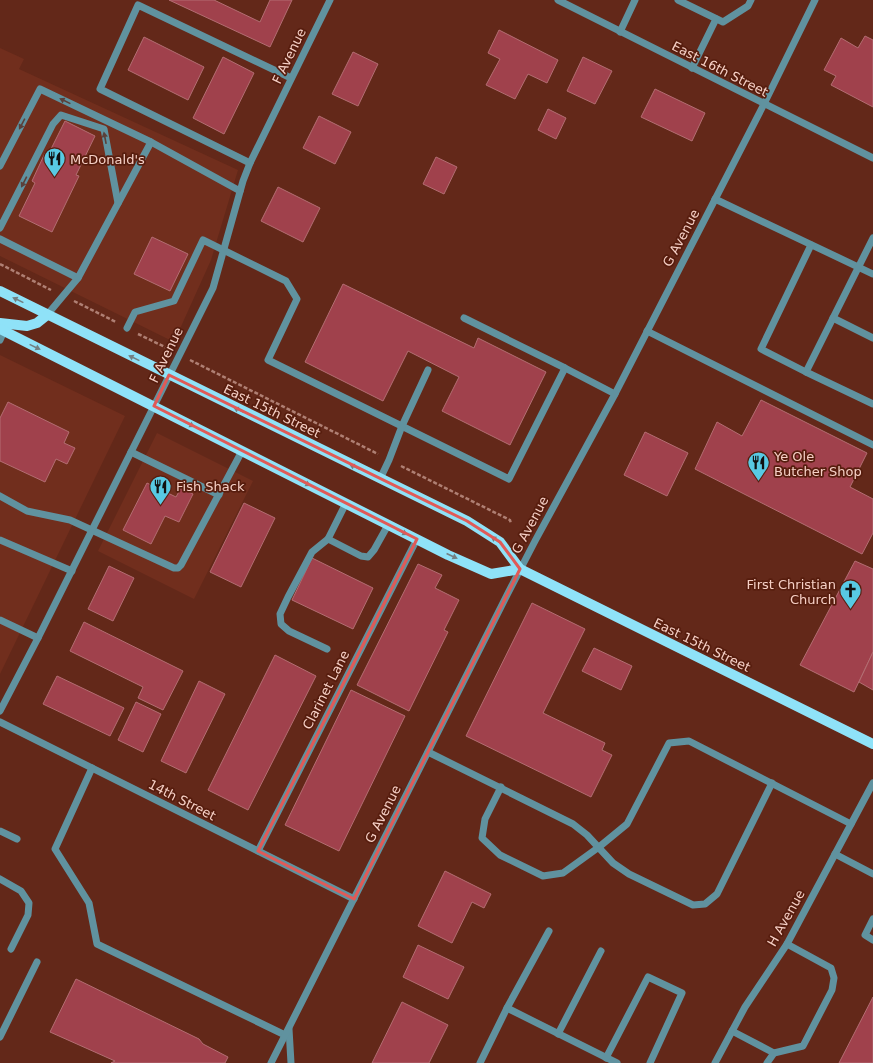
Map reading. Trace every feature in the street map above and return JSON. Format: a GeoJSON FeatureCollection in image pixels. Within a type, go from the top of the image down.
{"type":"FeatureCollection","features":[{"type":"Feature","properties":{"kind":"main road","name":"East 15th Street"},"geometry":{"type":"LineString","coordinates":[[0,292],[467,521],[500,542],[520,569],[873,744]]}},
{"type":"Feature","properties":{"kind":"main road"},"geometry":{"type":"LineString","coordinates":[[1,331],[36,324],[47,315]]}},
{"type":"Feature","properties":{"kind":"main road"},"geometry":{"type":"LineString","coordinates":[[1,331],[154,406],[416,539],[491,574],[520,569]]}},
{"type":"Feature","properties":{"kind":"street","name":"F Avenue"},"geometry":{"type":"LineString","coordinates":[[0,711],[72,571],[213,288],[240,191],[250,163],[330,0]]}},
{"type":"Feature","properties":{"kind":"street","name":"East 16th Street"},"geometry":{"type":"LineString","coordinates":[[558,0],[873,158]]}},
{"type":"Feature","properties":{"kind":"street"},"geometry":{"type":"LineString","coordinates":[[620,32],[635,0]]}},
{"type":"Feature","properties":{"kind":"street"},"geometry":{"type":"LineString","coordinates":[[678,0],[723,22],[748,6],[751,0]]}},
{"type":"Feature","properties":{"kind":"street","name":"G Avenue"},"geometry":{"type":"LineString","coordinates":[[271,1063],[520,569],[615,394],[716,199],[815,0]]}},
{"type":"Feature","properties":{"kind":"street"},"geometry":{"type":"LineString","coordinates":[[250,163],[100,89],[138,5],[291,78]]}},
{"type":"Feature","properties":{"kind":"street"},"geometry":{"type":"LineString","coordinates":[[692,68],[716,19]]}},
{"type":"Feature","properties":{"kind":"street"},"geometry":{"type":"LineString","coordinates":[[0,166],[40,90],[151,142],[240,191]]}},
{"type":"Feature","properties":{"kind":"street"},"geometry":{"type":"LineString","coordinates":[[0,228],[53,124],[61,115],[104,129],[118,204]]}},
{"type":"Feature","properties":{"kind":"street"},"geometry":{"type":"LineString","coordinates":[[47,315],[78,278],[151,142]]}},
{"type":"Feature","properties":{"kind":"street"},"geometry":{"type":"LineString","coordinates":[[716,199],[873,274]]}},
{"type":"Feature","properties":{"kind":"street"},"geometry":{"type":"LineString","coordinates":[[806,372],[873,238]]}},
{"type":"Feature","properties":{"kind":"street"},"geometry":{"type":"LineString","coordinates":[[0,239],[78,278]]}},
{"type":"Feature","properties":{"kind":"street"},"geometry":{"type":"LineString","coordinates":[[127,328],[135,312],[174,300],[203,240],[286,281],[296,299],[268,360],[509,479],[565,368]]}},
{"type":"Feature","properties":{"kind":"street"},"geometry":{"type":"LineString","coordinates":[[811,245],[761,349],[873,404]]}},
{"type":"Feature","properties":{"kind":"street"},"geometry":{"type":"LineString","coordinates":[[464,318],[615,394]]}},
{"type":"Feature","properties":{"kind":"street"},"geometry":{"type":"LineString","coordinates":[[833,318],[873,338]]}},
{"type":"Feature","properties":{"kind":"street"},"geometry":{"type":"LineString","coordinates":[[647,330],[873,445]]}},
{"type":"Feature","properties":{"kind":"street"},"geometry":{"type":"LineString","coordinates":[[380,479],[402,426],[428,370]]}},
{"type":"Feature","properties":{"kind":"street"},"geometry":{"type":"LineString","coordinates":[[0,496],[27,512],[70,520],[174,568],[178,568],[181,566],[242,451]]}},
{"type":"Feature","properties":{"kind":"street"},"geometry":{"type":"LineString","coordinates":[[131,452],[219,495]]}},
{"type":"Feature","properties":{"kind":"street"},"geometry":{"type":"LineString","coordinates":[[327,648],[289,631],[281,624],[280,614],[312,552],[328,538],[346,503]]}},
{"type":"Feature","properties":{"kind":"street"},"geometry":{"type":"LineString","coordinates":[[328,538],[361,556],[368,558],[388,525]]}},
{"type":"Feature","properties":{"kind":"street","name":"Clarinet Lane"},"geometry":{"type":"LineString","coordinates":[[258,851],[416,539]]}},
{"type":"Feature","properties":{"kind":"street"},"geometry":{"type":"LineString","coordinates":[[0,540],[72,571]]}},
{"type":"Feature","properties":{"kind":"street"},"geometry":{"type":"LineString","coordinates":[[0,620],[38,638]]}},
{"type":"Feature","properties":{"kind":"street","name":"14th Street"},"geometry":{"type":"LineString","coordinates":[[0,722],[354,899]]}},
{"type":"Feature","properties":{"kind":"street"},"geometry":{"type":"LineString","coordinates":[[501,788],[485,819],[482,838],[500,855],[543,876],[563,873],[599,847],[627,824],[669,743],[689,741],[851,824]]}},
{"type":"Feature","properties":{"kind":"street"},"geometry":{"type":"LineString","coordinates":[[428,752],[572,824],[587,835],[613,863],[629,874],[693,905],[705,904],[716,894],[772,783]]}},
{"type":"Feature","properties":{"kind":"street"},"geometry":{"type":"LineString","coordinates":[[92,768],[55,849],[89,903],[97,944],[287,1032],[291,1063]]}},
{"type":"Feature","properties":{"kind":"street","name":"H Avenue"},"geometry":{"type":"LineString","coordinates":[[715,1063],[745,1007],[787,944],[873,783]]}},
{"type":"Feature","properties":{"kind":"street"},"geometry":{"type":"LineString","coordinates":[[0,831],[16,839]]}},
{"type":"Feature","properties":{"kind":"street"},"geometry":{"type":"LineString","coordinates":[[835,854],[873,874]]}},
{"type":"Feature","properties":{"kind":"street"},"geometry":{"type":"LineString","coordinates":[[0,879],[21,891],[29,903],[28,915],[11,949]]}},
{"type":"Feature","properties":{"kind":"street"},"geometry":{"type":"LineString","coordinates":[[873,919],[865,935],[873,940]]}},
{"type":"Feature","properties":{"kind":"street"},"geometry":{"type":"LineString","coordinates":[[480,1063],[549,931]]}},
{"type":"Feature","properties":{"kind":"street"},"geometry":{"type":"LineString","coordinates":[[732,1031],[774,1053],[803,1046],[832,990],[834,978],[831,968],[787,944]]}},
{"type":"Feature","properties":{"kind":"street"},"geometry":{"type":"LineString","coordinates":[[558,1034],[601,951]]}},
{"type":"Feature","properties":{"kind":"street"},"geometry":{"type":"LineString","coordinates":[[0,1037],[37,962]]}},
{"type":"Feature","properties":{"kind":"street"},"geometry":{"type":"LineString","coordinates":[[606,1058],[648,977],[682,993],[650,1063]]}},
{"type":"Feature","properties":{"kind":"street"},"geometry":{"type":"LineString","coordinates":[[508,1008],[617,1063]]}},
{"type":"Feature","properties":{"kind":"street"},"geometry":{"type":"LineString","coordinates":[[767,1063],[774,1053]]}},
{"type":"Feature","properties":{"kind":"path"},"geometry":{"type":"LineString","coordinates":[[0,264],[510,520],[511,524]]}},
{"type":"Feature","properties":{"kind":"highlighted area"},"geometry":{"type":"Polygon","coordinates":[[[169,375],[467,521],[500,542],[520,569],[354,899],[258,851],[417,539],[154,406],[169,375]]]}},
{"type":"Feature","properties":{"kind":"shaded area"},"geometry":{"type":"Polygon","coordinates":[[[0,48],[24,59],[19,69],[238,170],[211,260],[174,342],[0,256],[0,48]]]}},
{"type":"Feature","properties":{"kind":"shaded area"},"geometry":{"type":"Polygon","coordinates":[[[0,355],[125,416],[0,674],[0,355]]]}},
{"type":"Feature","properties":{"kind":"shaded area"},"geometry":{"type":"Polygon","coordinates":[[[157,433],[253,481],[194,599],[98,551],[157,433]]]}},
{"type":"Feature","properties":{"kind":"building"},"geometry":{"type":"Polygon","coordinates":[[[169,0],[214,0],[260,22],[270,0],[292,0],[270,47],[169,0]]]}},
{"type":"Feature","properties":{"kind":"building"},"geometry":{"type":"Polygon","coordinates":[[[499,30],[558,60],[547,83],[528,74],[515,99],[486,85],[500,59],[488,53],[499,30]]]}},
{"type":"Feature","properties":{"kind":"building"},"geometry":{"type":"Polygon","coordinates":[[[865,36],[873,40],[873,107],[831,85],[836,76],[824,70],[841,38],[858,48],[865,36]]]}},
{"type":"Feature","properties":{"kind":"building"},"geometry":{"type":"Polygon","coordinates":[[[144,37],[204,67],[188,100],[128,70],[144,37]]]}},
{"type":"Feature","properties":{"kind":"building"},"geometry":{"type":"Polygon","coordinates":[[[353,52],[378,64],[358,106],[332,94],[353,52]]]}},
{"type":"Feature","properties":{"kind":"building"},"geometry":{"type":"Polygon","coordinates":[[[223,57],[254,73],[224,134],[193,118],[223,57]]]}},
{"type":"Feature","properties":{"kind":"building"},"geometry":{"type":"Polygon","coordinates":[[[583,57],[612,71],[595,104],[567,91],[583,57]]]}},
{"type":"Feature","properties":{"kind":"building"},"geometry":{"type":"Polygon","coordinates":[[[655,89],[705,113],[692,141],[641,117],[655,89]]]}},
{"type":"Feature","properties":{"kind":"building"},"geometry":{"type":"Polygon","coordinates":[[[548,109],[566,118],[556,139],[538,130],[548,109]]]}},
{"type":"Feature","properties":{"kind":"building"},"geometry":{"type":"Polygon","coordinates":[[[319,116],[351,132],[335,164],[303,148],[319,116]]]}},
{"type":"Feature","properties":{"kind":"building","name":"McDonald's"},"geometry":{"type":"Polygon","coordinates":[[[65,121],[95,136],[76,175],[79,176],[52,232],[19,216],[35,183],[32,181],[45,153],[48,155],[65,121]]]}},
{"type":"Feature","properties":{"kind":"building"},"geometry":{"type":"Polygon","coordinates":[[[436,157],[457,167],[444,194],[423,184],[436,157]]]}},
{"type":"Feature","properties":{"kind":"building"},"geometry":{"type":"Polygon","coordinates":[[[278,187],[320,208],[303,242],[261,221],[278,187]]]}},
{"type":"Feature","properties":{"kind":"building"},"geometry":{"type":"Polygon","coordinates":[[[152,237],[188,254],[170,291],[134,274],[152,237]]]}},
{"type":"Feature","properties":{"kind":"building"},"geometry":{"type":"Polygon","coordinates":[[[343,284],[474,348],[478,338],[546,372],[510,445],[442,411],[459,377],[408,351],[383,401],[305,362],[343,284]]]}},
{"type":"Feature","properties":{"kind":"building"},"geometry":{"type":"Polygon","coordinates":[[[761,400],[867,453],[850,487],[873,499],[873,533],[862,554],[695,469],[717,422],[742,436],[761,400]]]}},
{"type":"Feature","properties":{"kind":"building"},"geometry":{"type":"Polygon","coordinates":[[[8,402],[69,432],[64,443],[75,448],[67,464],[56,459],[45,482],[0,461],[0,418],[8,402]]]}},
{"type":"Feature","properties":{"kind":"building"},"geometry":{"type":"Polygon","coordinates":[[[645,432],[688,453],[667,496],[624,475],[645,432]]]}},
{"type":"Feature","properties":{"kind":"building","name":"Fish Shack"},"geometry":{"type":"Polygon","coordinates":[[[147,483],[176,497],[181,488],[193,494],[179,522],[165,516],[151,544],[123,530],[147,483]]]}},
{"type":"Feature","properties":{"kind":"building"},"geometry":{"type":"Polygon","coordinates":[[[244,503],[275,518],[241,587],[210,572],[244,503]]]}},
{"type":"Feature","properties":{"kind":"building"},"geometry":{"type":"Polygon","coordinates":[[[312,558],[373,588],[353,629],[292,600],[312,558]]]}},
{"type":"Feature","properties":{"kind":"building","name":"First Christian Church"},"geometry":{"type":"Polygon","coordinates":[[[855,561],[873,569],[873,652],[854,692],[800,665],[855,561]]]}},
{"type":"Feature","properties":{"kind":"building"},"geometry":{"type":"Polygon","coordinates":[[[418,564],[442,575],[435,588],[459,600],[444,630],[448,632],[409,711],[357,685],[418,564]]]}},
{"type":"Feature","properties":{"kind":"building"},"geometry":{"type":"Polygon","coordinates":[[[109,566],[134,578],[113,621],[88,609],[109,566]]]}},
{"type":"Feature","properties":{"kind":"building"},"geometry":{"type":"Polygon","coordinates":[[[532,603],[585,629],[543,713],[605,743],[602,750],[612,755],[591,797],[466,736],[532,603]]]}},
{"type":"Feature","properties":{"kind":"building"},"geometry":{"type":"Polygon","coordinates":[[[84,622],[183,671],[163,710],[138,698],[143,687],[70,651],[84,622]]]}},
{"type":"Feature","properties":{"kind":"building"},"geometry":{"type":"Polygon","coordinates":[[[594,648],[632,666],[621,690],[582,671],[594,648]]]}},
{"type":"Feature","properties":{"kind":"building"},"geometry":{"type":"Polygon","coordinates":[[[873,652],[873,690],[859,682],[873,652]]]}},
{"type":"Feature","properties":{"kind":"building"},"geometry":{"type":"Polygon","coordinates":[[[275,655],[316,676],[248,810],[208,790],[275,655]]]}},
{"type":"Feature","properties":{"kind":"building"},"geometry":{"type":"Polygon","coordinates":[[[57,676],[124,708],[110,736],[43,704],[57,676]]]}},
{"type":"Feature","properties":{"kind":"building"},"geometry":{"type":"Polygon","coordinates":[[[199,681],[225,694],[186,773],[161,761],[199,681]]]}},
{"type":"Feature","properties":{"kind":"building"},"geometry":{"type":"Polygon","coordinates":[[[351,690],[405,716],[339,851],[285,825],[351,690]]]}},
{"type":"Feature","properties":{"kind":"building"},"geometry":{"type":"Polygon","coordinates":[[[136,702],[161,714],[143,752],[118,740],[136,702]]]}},
{"type":"Feature","properties":{"kind":"building"},"geometry":{"type":"Polygon","coordinates":[[[445,871],[491,894],[484,908],[472,902],[452,943],[418,926],[445,871]]]}},
{"type":"Feature","properties":{"kind":"building"},"geometry":{"type":"Polygon","coordinates":[[[418,945],[464,967],[448,999],[403,977],[418,945]]]}},
{"type":"Feature","properties":{"kind":"building"},"geometry":{"type":"Polygon","coordinates":[[[76,979],[199,1039],[203,1044],[228,1057],[225,1063],[111,1063],[115,1061],[50,1032],[76,979]]]}},
{"type":"Feature","properties":{"kind":"building"},"geometry":{"type":"Polygon","coordinates":[[[873,997],[873,1063],[839,1063],[873,997]]]}},
{"type":"Feature","properties":{"kind":"building"},"geometry":{"type":"Polygon","coordinates":[[[402,1002],[448,1025],[429,1063],[372,1063],[402,1002]]]}},
{"type":"Feature","properties":{"kind":"place","name":"McDonald's"},"geometry":{"type":"Point","coordinates":[55,178]}},
{"type":"Feature","properties":{"kind":"place","name":"Ye Ole Butcher Shop"},"geometry":{"type":"Point","coordinates":[758,482]}},
{"type":"Feature","properties":{"kind":"place","name":"Fish Shack"},"geometry":{"type":"Point","coordinates":[161,506]}},
{"type":"Feature","properties":{"kind":"place","name":"First Christian Church"},"geometry":{"type":"Point","coordinates":[851,610]}}]}
